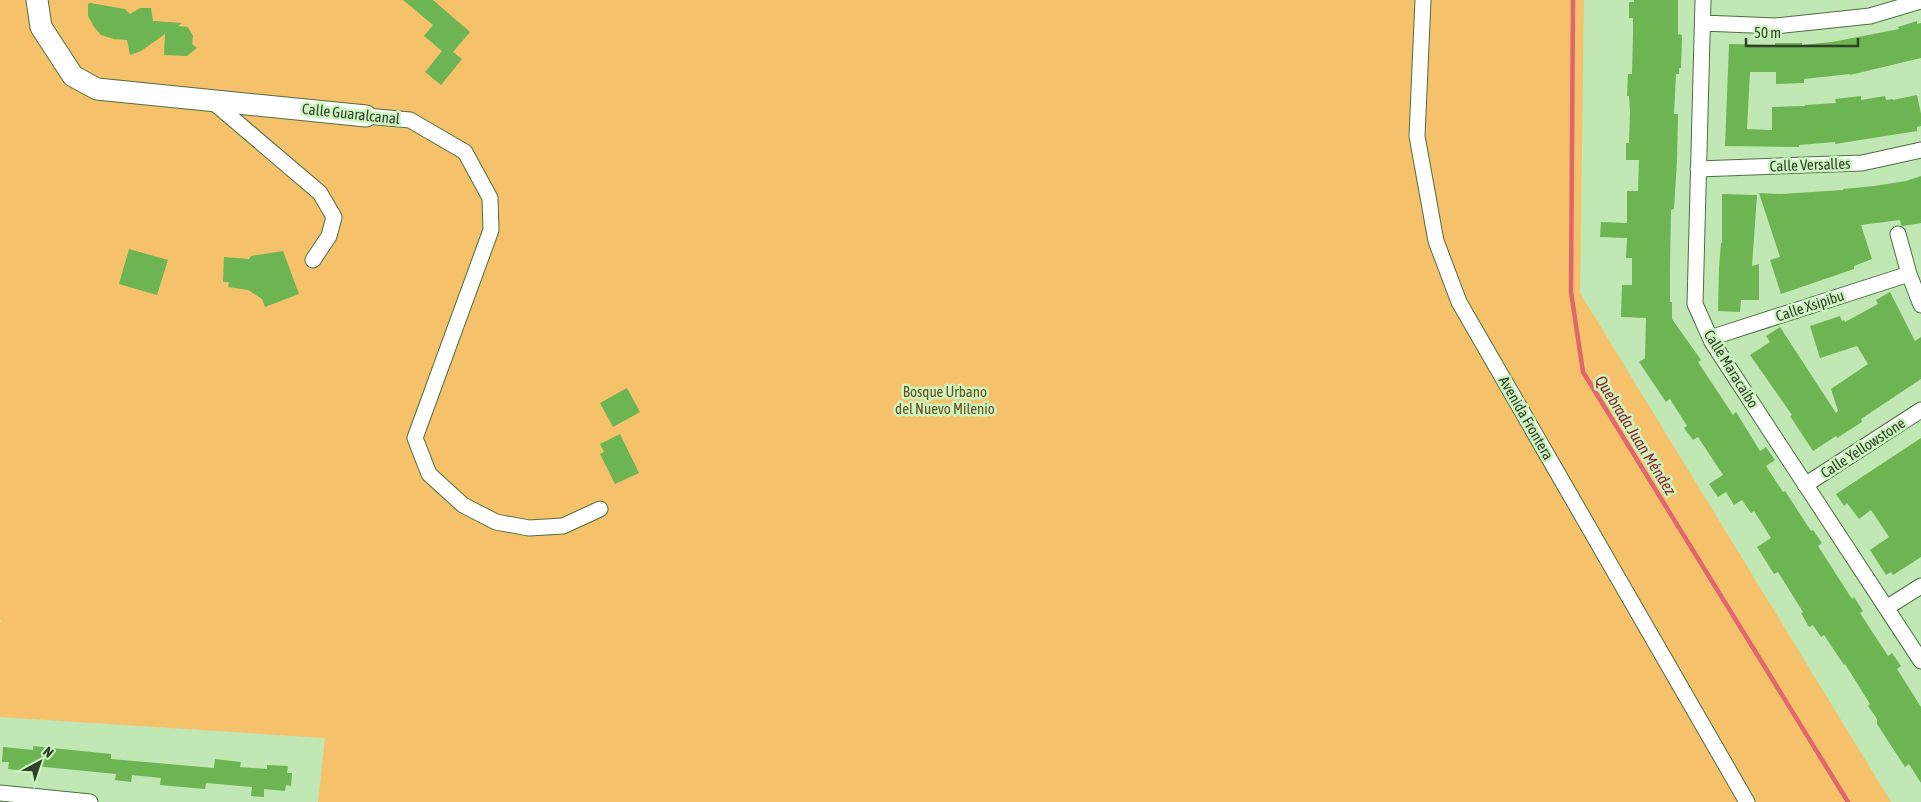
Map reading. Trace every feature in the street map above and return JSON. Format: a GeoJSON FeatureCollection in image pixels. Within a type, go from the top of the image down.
{"type":"FeatureCollection","features":[{"type":"Feature","properties":{"kind":"street","name":"Calle Guaralcanal"},"geometry":{"type":"LineString","coordinates":[[37,0],[41,27],[73,76],[97,89],[410,120],[465,152],[490,198],[491,230],[415,438],[428,474],[463,505],[496,522],[529,528],[563,526],[600,509]]}},
{"type":"Feature","properties":{"kind":"street","name":"Avenida Frontera"},"geometry":{"type":"LineString","coordinates":[[1423,0],[1416,136],[1436,241],[1459,302],[1747,802]]}},
{"type":"Feature","properties":{"kind":"street","name":"Calle Maracaibo"},"geometry":{"type":"LineString","coordinates":[[1703,0],[1695,304],[1710,338],[1921,661]]}},
{"type":"Feature","properties":{"kind":"street"},"geometry":{"type":"LineString","coordinates":[[1703,23],[1775,26],[1870,16],[1921,1]]}},
{"type":"Feature","properties":{"kind":"street"},"geometry":{"type":"LineString","coordinates":[[212,101],[320,193],[334,217],[329,236],[313,260]]}},
{"type":"Feature","properties":{"kind":"street","name":"Calle Versalles"},"geometry":{"type":"LineString","coordinates":[[1698,169],[1862,163],[1921,150]]}},
{"type":"Feature","properties":{"kind":"street"},"geometry":{"type":"LineString","coordinates":[[1898,234],[1909,274],[1921,305]]}},
{"type":"Feature","properties":{"kind":"street","name":"Calle Xsipibu"},"geometry":{"type":"LineString","coordinates":[[1710,338],[1909,274]]}},
{"type":"Feature","properties":{"kind":"street","name":"Calle Yellowstone"},"geometry":{"type":"LineString","coordinates":[[1806,485],[1921,410]]}},
{"type":"Feature","properties":{"kind":"street"},"geometry":{"type":"LineString","coordinates":[[1886,608],[1921,586]]}},
{"type":"Feature","properties":{"kind":"street"},"geometry":{"type":"LineString","coordinates":[[0,793],[90,802]]}},
{"type":"Feature","properties":{"kind":"green space","name":"Bosque Urbano del Nuevo Milenio"},"geometry":{"type":"Polygon","coordinates":[[[0,0],[1584,0],[1580,293],[1891,802],[318,802],[325,738],[0,717],[0,622],[2,621],[0,620],[0,0]]]}},
{"type":"Feature","properties":{"kind":"building"},"geometry":{"type":"Polygon","coordinates":[[[403,0],[433,0],[470,32],[453,52],[462,59],[441,85],[425,72],[442,51],[424,36],[433,25],[403,0]]]}},
{"type":"Feature","properties":{"kind":"building"},"geometry":{"type":"Polygon","coordinates":[[[1634,0],[1678,0],[1678,34],[1682,35],[1681,68],[1679,68],[1679,74],[1676,74],[1674,114],[1678,114],[1674,209],[1671,210],[1670,302],[1672,302],[1672,319],[1701,360],[1698,362],[1733,415],[1736,412],[1760,451],[1766,447],[1775,460],[1766,466],[1811,531],[1813,530],[1822,543],[1818,546],[1852,599],[1854,597],[1863,611],[1860,613],[1888,656],[1892,653],[1901,666],[1897,669],[1921,707],[1921,783],[1909,764],[1905,767],[1877,724],[1877,719],[1868,706],[1870,704],[1845,664],[1824,635],[1821,637],[1813,625],[1809,627],[1801,613],[1803,612],[1778,572],[1774,574],[1757,547],[1771,538],[1754,511],[1751,513],[1742,500],[1734,505],[1726,492],[1718,497],[1709,484],[1723,475],[1698,437],[1693,440],[1684,428],[1687,426],[1670,399],[1666,402],[1639,362],[1645,358],[1646,318],[1621,317],[1622,285],[1632,285],[1632,258],[1626,258],[1627,238],[1600,237],[1601,222],[1627,223],[1627,191],[1638,191],[1639,160],[1626,160],[1626,143],[1629,143],[1630,112],[1629,96],[1627,96],[1628,74],[1632,74],[1633,34],[1633,18],[1629,18],[1629,2],[1634,2],[1634,0]]]}},
{"type":"Feature","properties":{"kind":"building"},"geometry":{"type":"Polygon","coordinates":[[[88,4],[125,9],[130,14],[140,8],[151,8],[153,21],[182,23],[178,26],[188,27],[193,36],[192,44],[197,48],[187,56],[164,55],[165,34],[141,51],[130,55],[127,40],[101,35],[94,27],[88,16],[88,4]]]}},
{"type":"Feature","properties":{"kind":"building"},"geometry":{"type":"Polygon","coordinates":[[[1917,21],[1917,24],[1921,23],[1921,58],[1850,75],[1804,79],[1804,83],[1776,84],[1776,72],[1750,72],[1747,129],[1772,130],[1772,107],[1836,103],[1835,99],[1861,96],[1861,100],[1885,96],[1886,100],[1893,100],[1917,95],[1921,114],[1921,126],[1917,127],[1917,131],[1835,144],[1835,142],[1799,145],[1799,147],[1725,146],[1729,44],[1775,45],[1775,43],[1802,43],[1802,45],[1832,42],[1899,29],[1898,27],[1917,21]]]}},
{"type":"Feature","properties":{"kind":"building"},"geometry":{"type":"Polygon","coordinates":[[[1921,176],[1921,223],[1903,226],[1900,220],[1861,225],[1872,259],[1854,266],[1854,269],[1781,294],[1770,260],[1780,257],[1759,193],[1781,194],[1843,190],[1906,181],[1921,176]]]}},
{"type":"Feature","properties":{"kind":"building"},"geometry":{"type":"Polygon","coordinates":[[[1722,194],[1757,195],[1752,266],[1759,264],[1759,300],[1741,300],[1740,312],[1718,311],[1719,268],[1722,243],[1722,194]]]}},
{"type":"Feature","properties":{"kind":"building"},"geometry":{"type":"Polygon","coordinates":[[[129,249],[168,260],[157,295],[119,284],[129,249]]]}},
{"type":"Feature","properties":{"kind":"building"},"geometry":{"type":"Polygon","coordinates":[[[283,251],[299,294],[265,307],[262,299],[248,290],[228,287],[229,282],[223,282],[224,257],[249,259],[251,256],[283,251]]]}},
{"type":"Feature","properties":{"kind":"building"},"geometry":{"type":"Polygon","coordinates":[[[1890,292],[1915,341],[1921,337],[1921,379],[1861,419],[1862,422],[1813,451],[1790,416],[1792,415],[1750,355],[1770,342],[1766,336],[1780,327],[1836,413],[1838,411],[1831,389],[1868,364],[1857,346],[1820,358],[1810,326],[1840,316],[1842,321],[1844,320],[1845,322],[1878,304],[1876,300],[1890,292]]]}},
{"type":"Feature","properties":{"kind":"building"},"geometry":{"type":"Polygon","coordinates":[[[627,388],[640,412],[613,427],[600,403],[627,388]]]}},
{"type":"Feature","properties":{"kind":"building"},"geometry":{"type":"Polygon","coordinates":[[[620,434],[639,473],[615,484],[600,454],[604,452],[600,444],[620,434]]]}},
{"type":"Feature","properties":{"kind":"building"},"geometry":{"type":"Polygon","coordinates":[[[1921,438],[1921,557],[1893,575],[1891,572],[1886,575],[1870,550],[1889,537],[1871,510],[1859,519],[1847,503],[1844,506],[1836,494],[1921,438]]]}},
{"type":"Feature","properties":{"kind":"building"},"geometry":{"type":"Polygon","coordinates":[[[33,746],[111,754],[111,759],[214,768],[215,759],[241,762],[240,767],[267,769],[267,765],[288,766],[287,773],[292,773],[291,786],[286,785],[285,791],[264,789],[264,797],[251,796],[252,787],[206,783],[205,789],[160,785],[161,778],[132,775],[131,782],[115,780],[116,774],[25,765],[24,771],[8,769],[9,762],[2,762],[3,747],[33,750],[33,746]]]}},
{"type":"Feature","properties":{"kind":"waterway","name":"Quebrada Juan Méndez"},"geometry":{"type":"LineString","coordinates":[[1573,0],[1571,292],[1583,372],[1848,802]]}}]}
